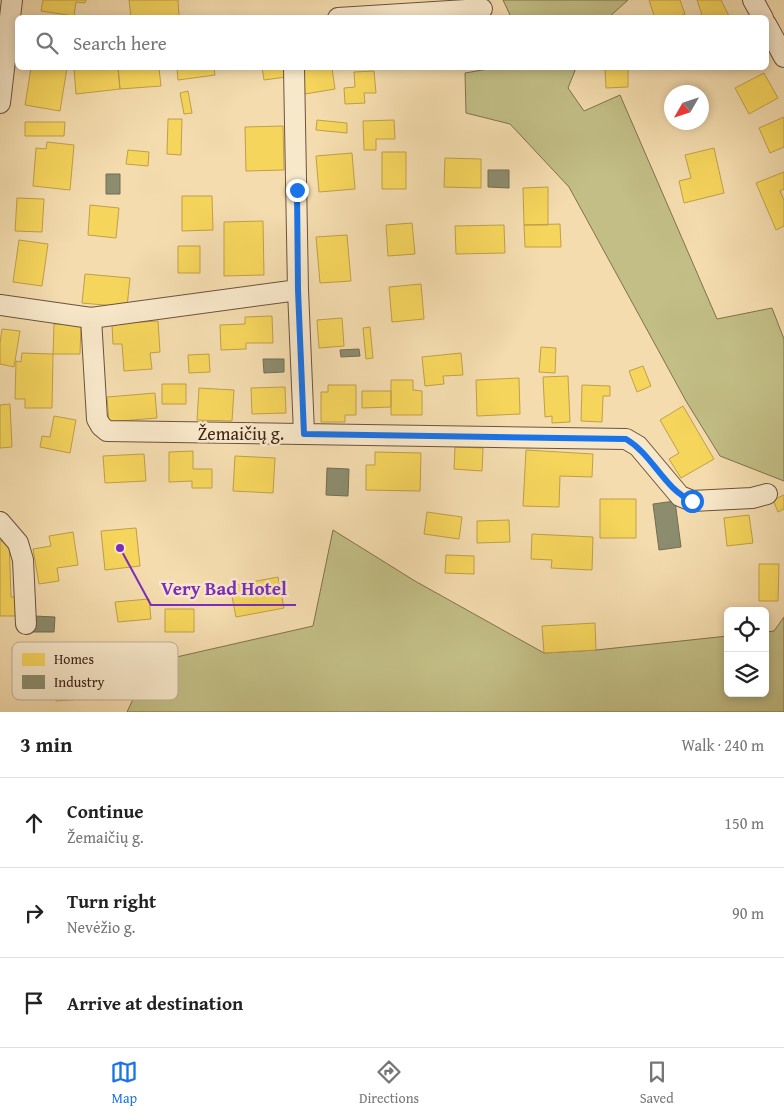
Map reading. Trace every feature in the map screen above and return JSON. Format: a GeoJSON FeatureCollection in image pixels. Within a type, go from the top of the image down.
{"type":"FeatureCollection","features":[{"type":"Feature","properties":{"kind":"street"},"geometry":{"type":"LineString","coordinates":[[0,103],[12,42],[12,0]]}},
{"type":"Feature","properties":{"kind":"street"},"geometry":{"type":"LineString","coordinates":[[753,0],[761,15]]}},
{"type":"Feature","properties":{"kind":"street"},"geometry":{"type":"LineString","coordinates":[[386,15],[482,9]]}},
{"type":"Feature","properties":{"kind":"street"},"geometry":{"type":"LineString","coordinates":[[769,30],[784,57]]}},
{"type":"Feature","properties":{"kind":"street"},"geometry":{"type":"LineString","coordinates":[[294,70],[298,290],[304,434]]}},
{"type":"Feature","properties":{"kind":"street"},"geometry":{"type":"LineString","coordinates":[[0,305],[91,318],[298,290]]}},
{"type":"Feature","properties":{"kind":"street","name":"Žemaičių g."},"geometry":{"type":"LineString","coordinates":[[91,318],[97,419],[107,431],[626,439],[638,446],[680,496],[692,501],[752,498],[767,494]]}},
{"type":"Feature","properties":{"kind":"street"},"geometry":{"type":"LineString","coordinates":[[0,522],[18,543],[23,560],[26,624]]}},
{"type":"Feature","properties":{"kind":"shaded area"},"geometry":{"type":"Polygon","coordinates":[[[503,0],[628,0],[611,15],[510,15],[503,0]]]}},
{"type":"Feature","properties":{"kind":"shaded area"},"geometry":{"type":"Polygon","coordinates":[[[482,70],[575,70],[568,88],[584,111],[620,95],[717,319],[772,308],[784,339],[784,481],[720,456],[686,401],[569,187],[510,124],[466,113],[465,73],[482,70]]]}},
{"type":"Feature","properties":{"kind":"shaded area"},"geometry":{"type":"Polygon","coordinates":[[[333,530],[415,581],[544,653],[596,650],[724,636],[724,697],[769,697],[769,632],[774,631],[784,617],[784,712],[127,712],[133,700],[178,700],[178,657],[313,626],[333,530]]]}},
{"type":"Feature","properties":{"kind":"building: Homes"},"geometry":{"type":"Polygon","coordinates":[[[43,0],[86,0],[85,3],[76,2],[74,15],[41,11],[43,0]]]}},
{"type":"Feature","properties":{"kind":"building: Homes"},"geometry":{"type":"Polygon","coordinates":[[[129,0],[178,0],[179,15],[131,15],[129,0]]]}},
{"type":"Feature","properties":{"kind":"building: Homes"},"geometry":{"type":"Polygon","coordinates":[[[649,0],[680,0],[685,14],[682,15],[654,15],[649,0]]]}},
{"type":"Feature","properties":{"kind":"building: Homes"},"geometry":{"type":"Polygon","coordinates":[[[697,0],[721,0],[728,15],[702,15],[697,0]]]}},
{"type":"Feature","properties":{"kind":"building: Homes"},"geometry":{"type":"Polygon","coordinates":[[[31,70],[67,70],[60,111],[25,105],[31,70]]]}},
{"type":"Feature","properties":{"kind":"building: Homes"},"geometry":{"type":"Polygon","coordinates":[[[74,70],[118,70],[120,89],[76,94],[74,70]]]}},
{"type":"Feature","properties":{"kind":"building: Homes"},"geometry":{"type":"Polygon","coordinates":[[[118,70],[159,70],[161,86],[120,89],[118,70]]]}},
{"type":"Feature","properties":{"kind":"building: Homes"},"geometry":{"type":"Polygon","coordinates":[[[177,70],[214,70],[215,75],[178,80],[177,70]]]}},
{"type":"Feature","properties":{"kind":"building: Homes"},"geometry":{"type":"Polygon","coordinates":[[[262,70],[285,70],[286,77],[264,80],[262,70]]]}},
{"type":"Feature","properties":{"kind":"building: Homes"},"geometry":{"type":"Polygon","coordinates":[[[301,70],[332,70],[335,89],[305,94],[301,70]]]}},
{"type":"Feature","properties":{"kind":"building: Homes"},"geometry":{"type":"Polygon","coordinates":[[[605,70],[628,70],[628,87],[606,88],[605,70]]]}},
{"type":"Feature","properties":{"kind":"building: Homes"},"geometry":{"type":"Polygon","coordinates":[[[374,71],[376,93],[364,93],[365,103],[345,104],[344,88],[355,87],[354,72],[374,71]]]}},
{"type":"Feature","properties":{"kind":"building: Homes"},"geometry":{"type":"Polygon","coordinates":[[[764,73],[778,98],[749,114],[735,88],[764,73]]]}},
{"type":"Feature","properties":{"kind":"building: Homes"},"geometry":{"type":"Polygon","coordinates":[[[188,91],[192,113],[184,114],[180,93],[188,91]]]}},
{"type":"Feature","properties":{"kind":"building: Homes"},"geometry":{"type":"Polygon","coordinates":[[[784,117],[784,147],[770,153],[759,128],[784,117]]]}},
{"type":"Feature","properties":{"kind":"building: Homes"},"geometry":{"type":"Polygon","coordinates":[[[168,119],[182,119],[181,155],[167,154],[168,119]]]}},
{"type":"Feature","properties":{"kind":"building: Homes"},"geometry":{"type":"Polygon","coordinates":[[[317,120],[347,123],[347,133],[316,130],[317,120]]]}},
{"type":"Feature","properties":{"kind":"building: Homes"},"geometry":{"type":"Polygon","coordinates":[[[394,120],[395,139],[376,139],[376,150],[364,150],[363,121],[394,120]]]}},
{"type":"Feature","properties":{"kind":"building: Homes"},"geometry":{"type":"Polygon","coordinates":[[[25,122],[65,122],[64,136],[25,136],[25,122]]]}},
{"type":"Feature","properties":{"kind":"building: Homes"},"geometry":{"type":"Polygon","coordinates":[[[283,126],[284,170],[246,171],[245,127],[283,126]]]}},
{"type":"Feature","properties":{"kind":"building: Homes"},"geometry":{"type":"Polygon","coordinates":[[[47,142],[74,145],[70,190],[33,186],[36,148],[46,149],[47,142]]]}},
{"type":"Feature","properties":{"kind":"building: Homes"},"geometry":{"type":"Polygon","coordinates":[[[714,148],[724,193],[684,203],[679,181],[691,178],[685,155],[714,148]]]}},
{"type":"Feature","properties":{"kind":"building: Homes"},"geometry":{"type":"Polygon","coordinates":[[[128,150],[149,152],[148,166],[126,164],[128,150]]]}},
{"type":"Feature","properties":{"kind":"building: Homes"},"geometry":{"type":"Polygon","coordinates":[[[382,152],[406,152],[406,189],[382,189],[382,152]]]}},
{"type":"Feature","properties":{"kind":"building: Homes"},"geometry":{"type":"Polygon","coordinates":[[[352,153],[355,189],[319,192],[316,156],[352,153]]]}},
{"type":"Feature","properties":{"kind":"building: Homes"},"geometry":{"type":"Polygon","coordinates":[[[445,158],[481,159],[481,188],[444,187],[445,158]]]}},
{"type":"Feature","properties":{"kind":"building: Homes"},"geometry":{"type":"Polygon","coordinates":[[[784,172],[784,189],[780,191],[784,200],[784,226],[776,230],[756,183],[784,172]]]}},
{"type":"Feature","properties":{"kind":"building: Homes"},"geometry":{"type":"Polygon","coordinates":[[[548,187],[548,225],[524,225],[523,188],[548,187]]]}},
{"type":"Feature","properties":{"kind":"building: Homes"},"geometry":{"type":"Polygon","coordinates":[[[182,196],[212,196],[213,230],[182,231],[182,196]]]}},
{"type":"Feature","properties":{"kind":"building: Homes"},"geometry":{"type":"Polygon","coordinates":[[[17,198],[44,199],[42,232],[15,231],[17,198]]]}},
{"type":"Feature","properties":{"kind":"building: Homes"},"geometry":{"type":"Polygon","coordinates":[[[90,205],[119,208],[116,238],[88,235],[90,205]]]}},
{"type":"Feature","properties":{"kind":"building: Homes"},"geometry":{"type":"Polygon","coordinates":[[[263,221],[264,275],[224,276],[224,222],[263,221]]]}},
{"type":"Feature","properties":{"kind":"building: Homes"},"geometry":{"type":"Polygon","coordinates":[[[412,223],[415,254],[388,256],[386,225],[412,223]]]}},
{"type":"Feature","properties":{"kind":"building: Homes"},"geometry":{"type":"Polygon","coordinates":[[[560,224],[561,247],[525,247],[524,225],[560,224]]]}},
{"type":"Feature","properties":{"kind":"building: Homes"},"geometry":{"type":"Polygon","coordinates":[[[504,225],[505,253],[456,254],[455,226],[504,225]]]}},
{"type":"Feature","properties":{"kind":"building: Homes"},"geometry":{"type":"Polygon","coordinates":[[[347,235],[351,281],[320,283],[316,237],[347,235]]]}},
{"type":"Feature","properties":{"kind":"building: Homes"},"geometry":{"type":"Polygon","coordinates":[[[19,240],[48,244],[42,286],[13,282],[19,240]]]}},
{"type":"Feature","properties":{"kind":"building: Homes"},"geometry":{"type":"Polygon","coordinates":[[[178,246],[200,246],[200,273],[178,273],[178,246]]]}},
{"type":"Feature","properties":{"kind":"building: Homes"},"geometry":{"type":"Polygon","coordinates":[[[85,274],[130,278],[127,307],[82,303],[85,274]]]}},
{"type":"Feature","properties":{"kind":"building: Homes"},"geometry":{"type":"Polygon","coordinates":[[[421,284],[424,319],[392,322],[389,287],[421,284]]]}},
{"type":"Feature","properties":{"kind":"building: Homes"},"geometry":{"type":"Polygon","coordinates":[[[272,316],[273,343],[246,343],[246,349],[221,350],[220,325],[245,324],[245,317],[272,316]]]}},
{"type":"Feature","properties":{"kind":"building: Homes"},"geometry":{"type":"Polygon","coordinates":[[[342,318],[344,346],[319,348],[317,320],[342,318]]]}},
{"type":"Feature","properties":{"kind":"building: Homes"},"geometry":{"type":"Polygon","coordinates":[[[158,321],[160,352],[150,353],[152,369],[124,371],[122,344],[113,344],[112,324],[158,321]]]}},
{"type":"Feature","properties":{"kind":"building: Homes"},"geometry":{"type":"Polygon","coordinates":[[[54,324],[81,324],[80,354],[53,354],[54,324]]]}},
{"type":"Feature","properties":{"kind":"building: Homes"},"geometry":{"type":"Polygon","coordinates":[[[370,327],[373,358],[366,359],[363,328],[370,327]]]}},
{"type":"Feature","properties":{"kind":"building: Homes"},"geometry":{"type":"Polygon","coordinates":[[[2,329],[20,331],[14,367],[0,364],[2,329]]]}},
{"type":"Feature","properties":{"kind":"building: Homes"},"geometry":{"type":"Polygon","coordinates":[[[541,347],[556,348],[555,373],[539,372],[541,347]]]}},
{"type":"Feature","properties":{"kind":"building: Homes"},"geometry":{"type":"Polygon","coordinates":[[[22,353],[53,354],[52,408],[25,408],[25,399],[15,399],[16,361],[21,362],[22,353]]]}},
{"type":"Feature","properties":{"kind":"building: Homes"},"geometry":{"type":"Polygon","coordinates":[[[461,353],[463,375],[443,376],[444,384],[425,386],[422,357],[461,353]]]}},
{"type":"Feature","properties":{"kind":"building: Homes"},"geometry":{"type":"Polygon","coordinates":[[[209,354],[210,372],[189,373],[188,355],[209,354]]]}},
{"type":"Feature","properties":{"kind":"building: Homes"},"geometry":{"type":"Polygon","coordinates":[[[643,366],[651,386],[637,392],[629,371],[643,366]]]}},
{"type":"Feature","properties":{"kind":"building: Homes"},"geometry":{"type":"Polygon","coordinates":[[[568,376],[570,422],[552,423],[552,416],[545,417],[543,377],[568,376]]]}},
{"type":"Feature","properties":{"kind":"building: Homes"},"geometry":{"type":"Polygon","coordinates":[[[519,378],[520,414],[477,416],[476,380],[519,378]]]}},
{"type":"Feature","properties":{"kind":"building: Homes"},"geometry":{"type":"Polygon","coordinates":[[[391,380],[413,380],[413,390],[422,391],[422,415],[391,415],[391,380]]]}},
{"type":"Feature","properties":{"kind":"building: Homes"},"geometry":{"type":"Polygon","coordinates":[[[162,384],[186,384],[186,404],[162,404],[162,384]]]}},
{"type":"Feature","properties":{"kind":"building: Homes"},"geometry":{"type":"Polygon","coordinates":[[[328,385],[356,385],[356,415],[345,415],[345,422],[321,422],[321,392],[328,392],[328,385]]]}},
{"type":"Feature","properties":{"kind":"building: Homes"},"geometry":{"type":"Polygon","coordinates":[[[582,385],[610,386],[610,396],[603,396],[602,422],[581,421],[582,385]]]}},
{"type":"Feature","properties":{"kind":"building: Homes"},"geometry":{"type":"Polygon","coordinates":[[[285,387],[286,413],[252,414],[251,388],[285,387]]]}},
{"type":"Feature","properties":{"kind":"building: Homes"},"geometry":{"type":"Polygon","coordinates":[[[199,388],[234,390],[232,421],[197,420],[199,388]]]}},
{"type":"Feature","properties":{"kind":"building: Homes"},"geometry":{"type":"Polygon","coordinates":[[[362,391],[391,391],[391,407],[362,408],[362,391]]]}},
{"type":"Feature","properties":{"kind":"building: Homes"},"geometry":{"type":"Polygon","coordinates":[[[155,393],[157,418],[109,422],[107,397],[155,393]]]}},
{"type":"Feature","properties":{"kind":"building: Homes"},"geometry":{"type":"Polygon","coordinates":[[[10,404],[12,447],[0,448],[0,405],[10,404]]]}},
{"type":"Feature","properties":{"kind":"building: Homes"},"geometry":{"type":"Polygon","coordinates":[[[683,406],[714,459],[681,478],[669,459],[679,453],[660,420],[683,406]]]}},
{"type":"Feature","properties":{"kind":"building: Homes"},"geometry":{"type":"Polygon","coordinates":[[[54,416],[76,420],[70,453],[40,447],[42,436],[50,437],[54,416]]]}},
{"type":"Feature","properties":{"kind":"building: Homes"},"geometry":{"type":"Polygon","coordinates":[[[455,447],[483,448],[482,471],[454,469],[455,447]]]}},
{"type":"Feature","properties":{"kind":"building: Homes"},"geometry":{"type":"Polygon","coordinates":[[[526,450],[593,454],[592,477],[560,476],[559,507],[523,506],[526,450]]]}},
{"type":"Feature","properties":{"kind":"building: Homes"},"geometry":{"type":"Polygon","coordinates":[[[193,451],[193,469],[212,469],[212,488],[192,488],[192,481],[169,482],[169,452],[193,451]]]}},
{"type":"Feature","properties":{"kind":"building: Homes"},"geometry":{"type":"Polygon","coordinates":[[[375,452],[421,453],[420,491],[366,490],[366,465],[375,465],[375,452]]]}},
{"type":"Feature","properties":{"kind":"building: Homes"},"geometry":{"type":"Polygon","coordinates":[[[144,454],[146,481],[105,483],[103,456],[144,454]]]}},
{"type":"Feature","properties":{"kind":"building: Homes"},"geometry":{"type":"Polygon","coordinates":[[[235,456],[275,458],[273,493],[233,491],[235,456]]]}},
{"type":"Feature","properties":{"kind":"building: Homes"},"geometry":{"type":"Polygon","coordinates":[[[784,495],[784,509],[778,512],[773,500],[784,495]]]}},
{"type":"Feature","properties":{"kind":"building: Homes"},"geometry":{"type":"Polygon","coordinates":[[[600,499],[636,499],[636,538],[600,538],[600,499]]]}},
{"type":"Feature","properties":{"kind":"building: Homes"},"geometry":{"type":"Polygon","coordinates":[[[427,512],[462,517],[459,539],[424,534],[427,512]]]}},
{"type":"Feature","properties":{"kind":"building: Homes"},"geometry":{"type":"Polygon","coordinates":[[[749,515],[753,543],[727,546],[724,518],[749,515]]]}},
{"type":"Feature","properties":{"kind":"building: Homes"},"geometry":{"type":"Polygon","coordinates":[[[509,520],[510,542],[477,543],[477,521],[509,520]]]}},
{"type":"Feature","properties":{"kind":"building: Homes"},"geometry":{"type":"Polygon","coordinates":[[[136,528],[140,566],[105,570],[101,531],[136,528]]]}},
{"type":"Feature","properties":{"kind":"building: Homes"},"geometry":{"type":"Polygon","coordinates":[[[73,532],[78,565],[57,568],[59,581],[39,584],[33,549],[51,546],[49,536],[73,532]]]}},
{"type":"Feature","properties":{"kind":"building: Homes"},"geometry":{"type":"Polygon","coordinates":[[[532,534],[593,537],[592,570],[551,568],[552,560],[531,559],[532,534]]]}},
{"type":"Feature","properties":{"kind":"building: Homes"},"geometry":{"type":"Polygon","coordinates":[[[9,540],[11,597],[18,597],[19,616],[0,616],[0,541],[9,540]]]}},
{"type":"Feature","properties":{"kind":"building: Homes"},"geometry":{"type":"Polygon","coordinates":[[[446,555],[474,556],[474,574],[445,573],[446,555]]]}},
{"type":"Feature","properties":{"kind":"building: Homes"},"geometry":{"type":"Polygon","coordinates":[[[759,564],[779,564],[778,601],[759,601],[759,564]]]}},
{"type":"Feature","properties":{"kind":"building: Homes"},"geometry":{"type":"Polygon","coordinates":[[[278,577],[284,608],[236,617],[230,586],[278,577]]]}},
{"type":"Feature","properties":{"kind":"building: Homes"},"geometry":{"type":"Polygon","coordinates":[[[149,599],[151,619],[118,622],[115,602],[149,599]]]}},
{"type":"Feature","properties":{"kind":"building: Homes"},"geometry":{"type":"Polygon","coordinates":[[[165,609],[194,609],[194,632],[165,632],[165,609]]]}},
{"type":"Feature","properties":{"kind":"building: Homes"},"geometry":{"type":"Polygon","coordinates":[[[595,623],[596,650],[544,653],[542,626],[595,623]]]}},
{"type":"Feature","properties":{"kind":"building: Industry"},"geometry":{"type":"Polygon","coordinates":[[[488,170],[509,170],[509,188],[488,187],[488,170]]]}},
{"type":"Feature","properties":{"kind":"building: Industry"},"geometry":{"type":"Polygon","coordinates":[[[106,174],[120,174],[120,194],[106,194],[106,174]]]}},
{"type":"Feature","properties":{"kind":"building: Industry"},"geometry":{"type":"Polygon","coordinates":[[[359,349],[360,356],[341,357],[340,350],[359,349]]]}},
{"type":"Feature","properties":{"kind":"building: Industry"},"geometry":{"type":"Polygon","coordinates":[[[263,359],[284,359],[284,372],[264,373],[263,359]]]}},
{"type":"Feature","properties":{"kind":"building: Industry"},"geometry":{"type":"Polygon","coordinates":[[[327,468],[349,469],[348,496],[326,495],[327,468]]]}},
{"type":"Feature","properties":{"kind":"building: Industry"},"geometry":{"type":"Polygon","coordinates":[[[675,501],[681,547],[659,550],[653,504],[675,501]]]}},
{"type":"Feature","properties":{"kind":"building: Industry"},"geometry":{"type":"Polygon","coordinates":[[[34,616],[55,617],[54,632],[33,632],[34,616]]]}},
{"type":"Feature","properties":{"kind":"place","name":"Very Bad Hotel"},"geometry":{"type":"Point","coordinates":[120,548]}},
{"type":"Feature","properties":{"kind":"route"},"geometry":{"type":"LineString","coordinates":[[297,190],[298,290],[304,434],[626,439],[638,446],[680,496],[692,501]]}}]}
